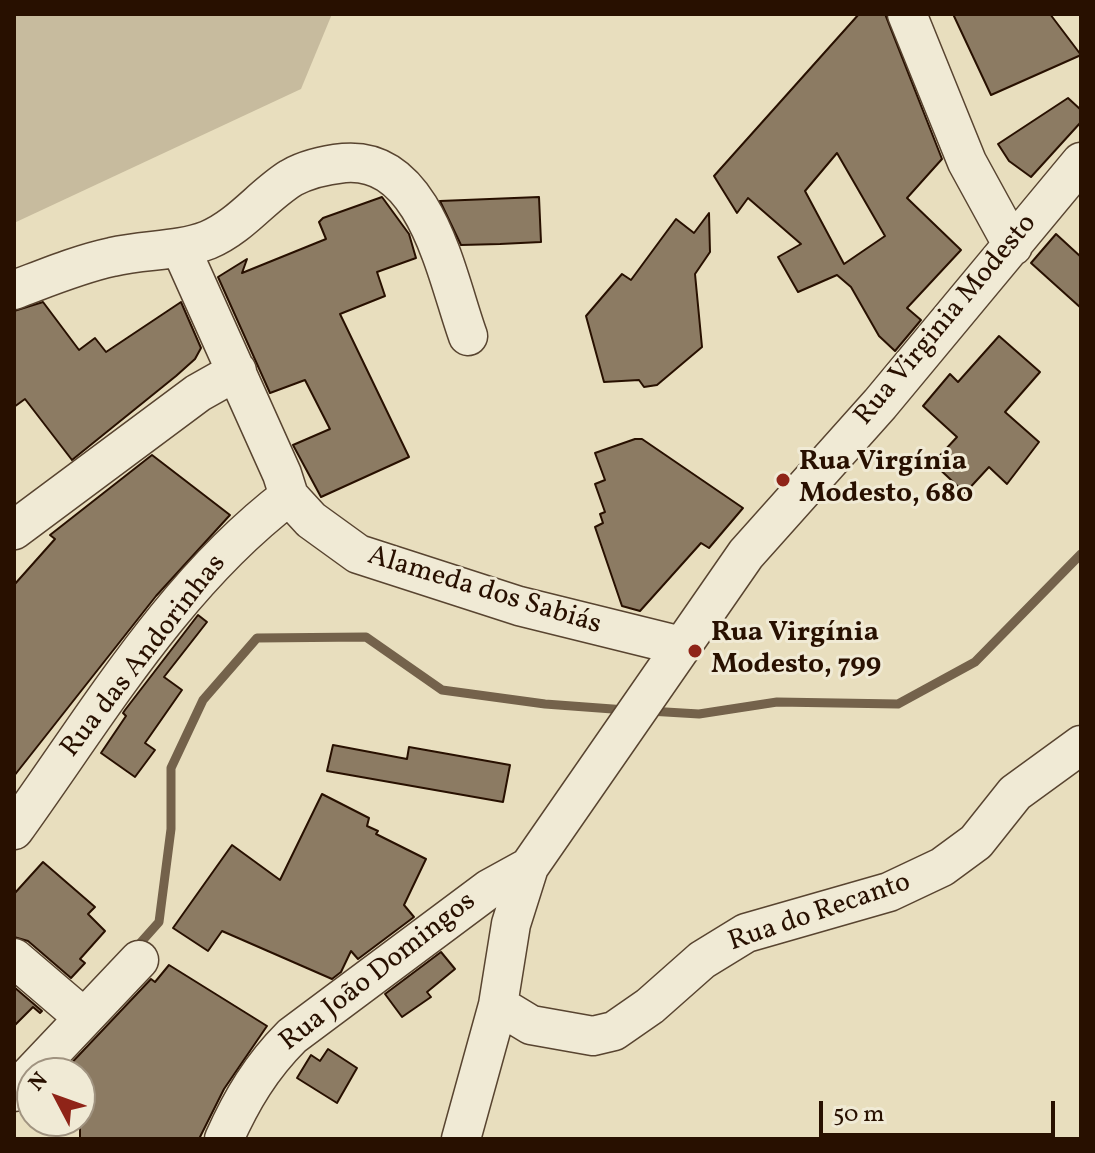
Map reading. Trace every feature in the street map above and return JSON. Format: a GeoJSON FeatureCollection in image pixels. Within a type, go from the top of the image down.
{"type":"FeatureCollection","features":[{"type":"Feature","properties":{"kind":"street"},"geometry":{"type":"LineString","coordinates":[[907,14],[973,175],[1013,246]]}},
{"type":"Feature","properties":{"kind":"street"},"geometry":{"type":"LineString","coordinates":[[14,290],[114,256],[181,249],[211,239],[246,217],[291,179],[309,170],[353,162],[380,167],[409,190],[421,209],[468,336]]}},
{"type":"Feature","properties":{"kind":"street","name":"Rua Virginia Modesto"},"geometry":{"type":"LineString","coordinates":[[529,867],[746,554],[880,404],[1081,162]]}},
{"type":"Feature","properties":{"kind":"street","name":"Alameda dos Sabiás"},"geometry":{"type":"LineString","coordinates":[[181,249],[237,371],[289,496],[335,540],[358,554],[532,610],[681,646]]}},
{"type":"Feature","properties":{"kind":"street"},"geometry":{"type":"LineString","coordinates":[[14,530],[198,393],[237,371]]}},
{"type":"Feature","properties":{"kind":"street","name":"Rua das Andorinhas"},"geometry":{"type":"LineString","coordinates":[[14,830],[127,672],[197,582],[263,516],[289,496]]}},
{"type":"Feature","properties":{"kind":"street","name":"Rua do Recanto"},"geometry":{"type":"LineString","coordinates":[[498,1005],[531,1025],[593,1036],[614,1031],[650,1006],[702,960],[746,933],[889,892],[942,867],[976,842],[1015,793],[1081,745]]}},
{"type":"Feature","properties":{"kind":"street"},"geometry":{"type":"LineString","coordinates":[[461,1139],[498,1005],[511,924],[529,867]]}},
{"type":"Feature","properties":{"kind":"street","name":"Rua João Domingos"},"geometry":{"type":"LineString","coordinates":[[224,1139],[244,1095],[265,1063],[292,1036],[489,889],[529,867]]}},
{"type":"Feature","properties":{"kind":"street"},"geometry":{"type":"LineString","coordinates":[[14,958],[83,1017]]}},
{"type":"Feature","properties":{"kind":"street"},"geometry":{"type":"LineString","coordinates":[[14,1092],[139,960]]}},
{"type":"Feature","properties":{"kind":"shaded area"},"geometry":{"type":"Polygon","coordinates":[[[14,14],[332,14],[301,89],[14,223],[14,14]]]}},
{"type":"Feature","properties":{"kind":"building"},"geometry":{"type":"Polygon","coordinates":[[[859,14],[885,14],[942,159],[907,198],[961,250],[907,308],[921,320],[895,351],[879,336],[851,287],[837,275],[798,292],[778,257],[801,244],[748,198],[737,213],[714,176],[859,14]],[[837,153],[805,191],[844,264],[885,236],[837,153]]]}},
{"type":"Feature","properties":{"kind":"building"},"geometry":{"type":"Polygon","coordinates":[[[953,14],[1050,14],[1081,55],[991,95],[953,14]]]}},
{"type":"Feature","properties":{"kind":"building"},"geometry":{"type":"Polygon","coordinates":[[[1068,98],[1081,110],[1081,122],[1031,177],[1009,161],[998,144],[1068,98]]]}},
{"type":"Feature","properties":{"kind":"building"},"geometry":{"type":"Polygon","coordinates":[[[382,197],[409,234],[416,258],[377,272],[385,296],[340,314],[409,457],[321,497],[293,445],[330,429],[305,380],[270,393],[218,277],[247,259],[242,273],[326,239],[319,222],[323,218],[382,197]]]}},
{"type":"Feature","properties":{"kind":"building"},"geometry":{"type":"Polygon","coordinates":[[[539,197],[541,242],[500,244],[461,245],[440,201],[539,197]]]}},
{"type":"Feature","properties":{"kind":"building"},"geometry":{"type":"Polygon","coordinates":[[[709,213],[710,252],[695,274],[702,347],[657,385],[644,387],[639,380],[604,382],[586,316],[622,274],[631,280],[676,219],[694,233],[709,213]]]}},
{"type":"Feature","properties":{"kind":"building"},"geometry":{"type":"Polygon","coordinates":[[[1056,234],[1081,257],[1081,308],[1031,263],[1056,234]]]}},
{"type":"Feature","properties":{"kind":"building"},"geometry":{"type":"Polygon","coordinates":[[[43,302],[79,350],[95,338],[106,352],[181,302],[201,348],[195,359],[176,376],[72,460],[25,399],[14,407],[14,311],[43,302]]]}},
{"type":"Feature","properties":{"kind":"building"},"geometry":{"type":"Polygon","coordinates":[[[999,336],[1040,372],[1005,412],[1039,442],[1007,484],[989,467],[965,493],[933,463],[957,437],[923,406],[950,374],[958,382],[999,336]]]}},
{"type":"Feature","properties":{"kind":"building"},"geometry":{"type":"Polygon","coordinates":[[[642,439],[743,508],[709,548],[701,543],[640,611],[622,606],[595,527],[603,523],[600,514],[605,512],[595,484],[605,480],[595,453],[642,439]]]}},
{"type":"Feature","properties":{"kind":"building"},"geometry":{"type":"Polygon","coordinates":[[[152,455],[230,515],[156,596],[14,776],[14,585],[55,539],[50,535],[152,455]]]}},
{"type":"Feature","properties":{"kind":"building"},"geometry":{"type":"Polygon","coordinates":[[[198,615],[207,622],[164,677],[182,690],[145,743],[155,750],[135,777],[101,753],[126,716],[123,713],[125,710],[198,615]]]}},
{"type":"Feature","properties":{"kind":"building"},"geometry":{"type":"Polygon","coordinates":[[[333,745],[407,759],[409,747],[510,765],[503,802],[327,771],[333,745]]]}},
{"type":"Feature","properties":{"kind":"building"},"geometry":{"type":"Polygon","coordinates":[[[322,794],[369,818],[367,826],[378,831],[376,834],[426,859],[404,905],[414,917],[358,959],[351,951],[341,972],[332,979],[222,931],[208,951],[173,928],[232,845],[280,880],[322,794]]]}},
{"type":"Feature","properties":{"kind":"building"},"geometry":{"type":"Polygon","coordinates":[[[43,862],[95,907],[88,914],[105,931],[80,959],[85,963],[71,978],[28,941],[14,937],[14,894],[43,862]]]}},
{"type":"Feature","properties":{"kind":"building"},"geometry":{"type":"Polygon","coordinates":[[[441,952],[455,969],[427,992],[431,997],[402,1017],[385,994],[441,952]]]}},
{"type":"Feature","properties":{"kind":"building"},"geometry":{"type":"Polygon","coordinates":[[[169,965],[267,1026],[224,1089],[199,1139],[80,1139],[96,1137],[96,1057],[77,1057],[151,979],[155,982],[169,965]]]}},
{"type":"Feature","properties":{"kind":"building"},"geometry":{"type":"Polygon","coordinates":[[[14,987],[42,1011],[40,1013],[33,1007],[14,1026],[14,987]]]}},
{"type":"Feature","properties":{"kind":"building"},"geometry":{"type":"Polygon","coordinates":[[[328,1049],[357,1068],[337,1103],[297,1078],[311,1055],[320,1061],[328,1049]]]}},
{"type":"Feature","properties":{"kind":"waterway"},"geometry":{"type":"LineString","coordinates":[[649,711],[699,714],[777,702],[898,704],[975,662],[1081,554]]}},
{"type":"Feature","properties":{"kind":"waterway"},"geometry":{"type":"LineString","coordinates":[[134,950],[159,922],[171,829],[171,768],[203,700],[257,638],[366,637],[442,690],[545,704],[626,710]]}},
{"type":"Feature","properties":{"kind":"place","name":"Rua Virgínia Modesto, 680"},"geometry":{"type":"Point","coordinates":[783,480]}},
{"type":"Feature","properties":{"kind":"place","name":"Rua Virgínia Modesto, 799"},"geometry":{"type":"Point","coordinates":[695,651]}}]}
